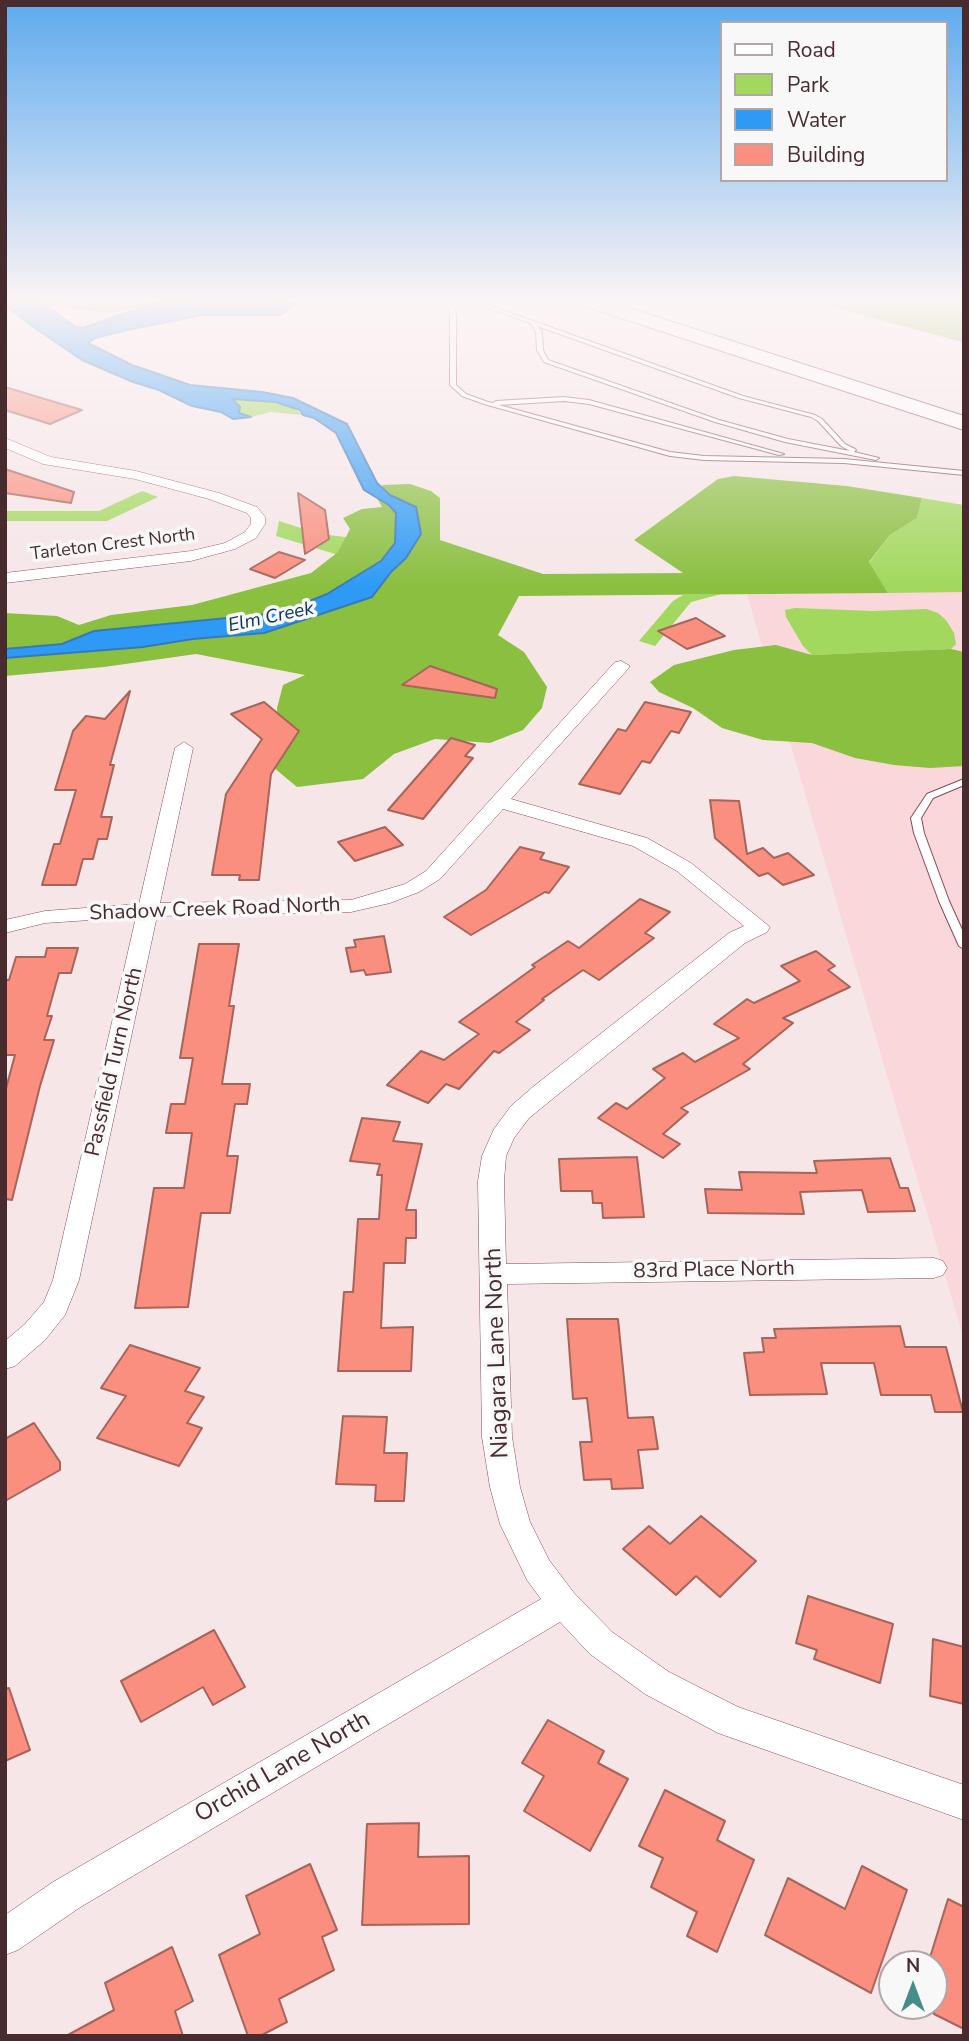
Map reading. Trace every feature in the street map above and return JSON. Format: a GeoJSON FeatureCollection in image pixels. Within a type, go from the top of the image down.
{"type":"FeatureCollection","features":[{"type":"Feature","properties":{"kind":"highway"},"geometry":{"type":"LineString","coordinates":[[885,397],[964,423]]}},
{"type":"Feature","properties":{"kind":"street","name":"Tarleton Crest North"},"geometry":{"type":"LineString","coordinates":[[5,442],[48,461],[136,475],[214,496],[252,510],[258,517],[258,524],[251,535],[230,546],[191,556],[5,578]]}},
{"type":"Feature","properties":{"kind":"street","name":"Shadow Creek Road North"},"geometry":{"type":"LineString","coordinates":[[5,927],[45,917],[150,910],[315,909],[351,906],[383,899],[412,888],[433,875],[621,666]]}},
{"type":"Feature","properties":{"kind":"street","name":"Passfield Turn North"},"geometry":{"type":"LineString","coordinates":[[6,1358],[35,1332],[55,1307],[66,1280],[184,748]]}},
{"type":"Feature","properties":{"kind":"street","name":"Niagara Lane North"},"geometry":{"type":"LineString","coordinates":[[499,803],[640,842],[684,867],[759,927],[737,938],[542,1092],[520,1112],[503,1135],[494,1156],[491,1181],[498,1437],[505,1488],[515,1524],[538,1570],[563,1603],[601,1643],[657,1683],[730,1720],[964,1803]]}},
{"type":"Feature","properties":{"kind":"street","name":"83rd Place North"},"geometry":{"type":"LineString","coordinates":[[495,1274],[934,1268]]}},
{"type":"Feature","properties":{"kind":"street","name":"Orchid Lane North"},"geometry":{"type":"LineString","coordinates":[[5,1937],[66,1895],[563,1603]]}},
{"type":"Feature","properties":{"kind":"lane"},"geometry":{"type":"LineString","coordinates":[[470,397],[670,454],[704,458],[803,459],[964,472]]}},
{"type":"Feature","properties":{"kind":"lane"},"geometry":{"type":"LineString","coordinates":[[650,397],[717,421],[787,441],[964,472]]}},
{"type":"Feature","properties":{"kind":"lane"},"geometry":{"type":"LineString","coordinates":[[742,397],[813,416],[820,420],[842,445],[870,457]]}},
{"type":"Feature","properties":{"kind":"lane"},"geometry":{"type":"LineString","coordinates":[[486,403],[564,399],[589,402],[803,459]]}},
{"type":"Feature","properties":{"kind":"lane"},"geometry":{"type":"LineString","coordinates":[[964,782],[930,796],[916,818],[935,879],[964,946]]}},
{"type":"Feature","properties":{"kind":"shaded area"},"geometry":{"type":"Polygon","coordinates":[[[964,592],[964,1340],[747,594],[964,592]]]}},
{"type":"Feature","properties":{"kind":"green space"},"geometry":{"type":"Polygon","coordinates":[[[249,399],[291,406],[303,415],[271,412],[251,417],[238,413],[231,400],[249,399]]]}},
{"type":"Feature","properties":{"kind":"green space"},"geometry":{"type":"Polygon","coordinates":[[[734,476],[847,486],[922,498],[917,518],[890,535],[869,562],[888,593],[519,596],[498,635],[524,652],[547,687],[542,708],[523,730],[490,743],[435,739],[394,754],[363,779],[297,787],[273,767],[278,730],[277,708],[283,685],[305,675],[196,654],[104,667],[5,676],[5,613],[57,616],[79,625],[111,615],[192,605],[311,573],[338,552],[350,529],[343,518],[362,509],[382,507],[374,493],[383,485],[410,484],[431,491],[440,498],[440,540],[543,574],[683,573],[634,540],[718,479],[734,476]]]}},
{"type":"Feature","properties":{"kind":"green space"},"geometry":{"type":"Polygon","coordinates":[[[142,491],[158,497],[107,521],[5,521],[5,511],[99,511],[142,491]]]}},
{"type":"Feature","properties":{"kind":"green space"},"geometry":{"type":"Polygon","coordinates":[[[922,498],[964,505],[964,592],[888,593],[869,563],[890,535],[917,518],[922,498]]]}},
{"type":"Feature","properties":{"kind":"green space"},"geometry":{"type":"Polygon","coordinates":[[[279,521],[320,534],[395,543],[371,565],[276,536],[279,521]]]}},
{"type":"Feature","properties":{"kind":"green space"},"geometry":{"type":"Polygon","coordinates":[[[721,594],[691,602],[655,646],[639,641],[673,601],[683,595],[721,594]]]}},
{"type":"Feature","properties":{"kind":"green space"},"geometry":{"type":"Polygon","coordinates":[[[795,608],[873,611],[926,609],[938,613],[946,620],[954,633],[956,644],[951,649],[812,655],[803,646],[786,617],[785,610],[795,608]]]}},
{"type":"Feature","properties":{"kind":"green space"},"geometry":{"type":"Polygon","coordinates":[[[776,645],[812,655],[951,649],[964,652],[964,766],[930,768],[894,765],[855,758],[812,743],[763,740],[722,728],[693,708],[659,692],[650,682],[674,665],[734,650],[776,645]]]}},
{"type":"Feature","properties":{"kind":"water","name":"Elm Creek"},"geometry":{"type":"Polygon","coordinates":[[[174,397],[289,397],[347,424],[377,483],[390,495],[416,507],[421,534],[406,558],[391,572],[372,597],[264,633],[193,639],[143,647],[5,658],[5,649],[62,644],[94,631],[268,614],[300,605],[327,594],[381,561],[395,543],[396,513],[389,505],[364,490],[336,433],[314,418],[275,402],[232,399],[240,407],[239,413],[251,417],[233,419],[221,412],[192,406],[174,397]]]}},
{"type":"Feature","properties":{"kind":"building"},"geometry":{"type":"Polygon","coordinates":[[[5,397],[39,397],[82,410],[50,424],[5,410],[5,397]]]}},
{"type":"Feature","properties":{"kind":"building"},"geometry":{"type":"Polygon","coordinates":[[[5,469],[74,492],[71,503],[5,493],[5,469]]]}},
{"type":"Feature","properties":{"kind":"building"},"geometry":{"type":"Polygon","coordinates":[[[298,493],[325,510],[329,539],[305,554],[298,493]]]}},
{"type":"Feature","properties":{"kind":"building"},"geometry":{"type":"Polygon","coordinates":[[[279,552],[305,560],[275,578],[250,569],[279,552]]]}},
{"type":"Feature","properties":{"kind":"building"},"geometry":{"type":"Polygon","coordinates":[[[696,618],[725,636],[687,649],[658,631],[696,618]]]}},
{"type":"Feature","properties":{"kind":"building"},"geometry":{"type":"Polygon","coordinates":[[[430,666],[497,689],[495,698],[402,685],[430,666]]]}},
{"type":"Feature","properties":{"kind":"building"},"geometry":{"type":"Polygon","coordinates":[[[130,691],[110,765],[114,765],[101,817],[112,817],[107,839],[98,839],[93,859],[83,859],[76,885],[42,885],[54,844],[60,844],[76,790],[55,790],[73,731],[86,716],[105,719],[130,691]]]}},
{"type":"Feature","properties":{"kind":"building"},"geometry":{"type":"Polygon","coordinates":[[[264,702],[299,731],[271,774],[259,880],[239,880],[240,875],[212,875],[226,794],[262,739],[231,714],[264,702]]]}},
{"type":"Feature","properties":{"kind":"building"},"geometry":{"type":"Polygon","coordinates":[[[645,702],[691,712],[679,733],[671,731],[650,763],[642,761],[620,794],[579,784],[618,729],[626,731],[645,702]]]}},
{"type":"Feature","properties":{"kind":"building"},"geometry":{"type":"Polygon","coordinates":[[[451,738],[475,745],[465,756],[473,758],[423,819],[388,810],[451,738]]]}},
{"type":"Feature","properties":{"kind":"building"},"geometry":{"type":"Polygon","coordinates":[[[710,800],[739,801],[747,854],[763,848],[774,858],[788,853],[814,875],[783,885],[768,873],[759,876],[715,838],[710,800]]]}},
{"type":"Feature","properties":{"kind":"building"},"geometry":{"type":"Polygon","coordinates":[[[385,827],[403,845],[355,861],[338,842],[385,827]]]}},
{"type":"Feature","properties":{"kind":"building"},"geometry":{"type":"Polygon","coordinates":[[[520,847],[544,853],[540,859],[569,867],[549,893],[545,892],[471,935],[444,917],[486,890],[520,847]]]}},
{"type":"Feature","properties":{"kind":"building"},"geometry":{"type":"Polygon","coordinates":[[[640,899],[670,912],[645,933],[654,938],[599,980],[583,970],[542,999],[544,1000],[516,1022],[530,1030],[499,1053],[494,1051],[459,1089],[446,1084],[428,1103],[387,1085],[421,1051],[444,1060],[479,1034],[459,1022],[535,967],[532,965],[568,941],[579,948],[640,899]]]}},
{"type":"Feature","properties":{"kind":"building"},"geometry":{"type":"Polygon","coordinates":[[[384,936],[391,972],[366,975],[364,970],[351,972],[346,948],[356,947],[354,940],[384,936]]]}},
{"type":"Feature","properties":{"kind":"building"},"geometry":{"type":"Polygon","coordinates":[[[199,944],[239,944],[229,1006],[234,1006],[222,1084],[250,1084],[247,1104],[235,1104],[227,1156],[238,1156],[230,1213],[201,1213],[188,1307],[135,1308],[154,1188],[184,1188],[192,1133],[166,1133],[171,1104],[185,1104],[193,1058],[180,1058],[199,944]]]}},
{"type":"Feature","properties":{"kind":"building"},"geometry":{"type":"Polygon","coordinates":[[[47,948],[78,948],[71,973],[59,973],[47,1016],[52,1016],[44,1040],[54,1040],[12,1200],[5,1199],[5,1092],[15,1055],[5,1055],[5,980],[9,980],[16,957],[45,957],[47,948]]]}},
{"type":"Feature","properties":{"kind":"building"},"geometry":{"type":"Polygon","coordinates":[[[816,951],[835,966],[828,970],[850,987],[783,1018],[793,1023],[743,1064],[750,1069],[681,1108],[688,1112],[663,1134],[680,1144],[663,1158],[598,1118],[616,1103],[627,1109],[665,1078],[653,1069],[683,1053],[695,1062],[739,1038],[714,1024],[747,999],[754,1003],[800,981],[781,966],[816,951]]]}},
{"type":"Feature","properties":{"kind":"building"},"geometry":{"type":"Polygon","coordinates":[[[362,1118],[400,1122],[393,1141],[422,1144],[406,1210],[416,1210],[416,1238],[406,1238],[405,1263],[384,1263],[381,1328],[413,1327],[411,1371],[338,1371],[344,1292],[353,1292],[358,1219],[379,1219],[382,1175],[377,1175],[380,1164],[350,1161],[362,1118]]]}},
{"type":"Feature","properties":{"kind":"building"},"geometry":{"type":"Polygon","coordinates":[[[637,1157],[644,1217],[603,1218],[602,1203],[593,1203],[592,1191],[561,1191],[559,1159],[637,1157]]]}},
{"type":"Feature","properties":{"kind":"building"},"geometry":{"type":"Polygon","coordinates":[[[890,1158],[900,1188],[908,1188],[915,1211],[868,1212],[862,1190],[800,1192],[804,1214],[708,1213],[705,1189],[742,1190],[739,1172],[817,1173],[814,1161],[890,1158]]]}},
{"type":"Feature","properties":{"kind":"building"},"geometry":{"type":"Polygon","coordinates":[[[567,1319],[618,1319],[628,1418],[653,1417],[658,1449],[638,1450],[643,1488],[612,1489],[611,1479],[584,1480],[580,1442],[592,1442],[587,1398],[573,1399],[567,1319]]]}},
{"type":"Feature","properties":{"kind":"building"},"geometry":{"type":"Polygon","coordinates":[[[900,1326],[905,1347],[946,1347],[963,1412],[935,1412],[931,1395],[881,1395],[874,1363],[821,1363],[827,1394],[750,1395],[744,1353],[764,1352],[762,1338],[776,1338],[774,1329],[900,1326]]]}},
{"type":"Feature","properties":{"kind":"building"},"geometry":{"type":"Polygon","coordinates":[[[130,1345],[200,1368],[185,1391],[204,1397],[187,1423],[202,1428],[179,1466],[97,1438],[126,1396],[101,1388],[130,1345]]]}},
{"type":"Feature","properties":{"kind":"building"},"geometry":{"type":"Polygon","coordinates":[[[343,1416],[387,1417],[384,1453],[407,1453],[404,1501],[375,1501],[376,1485],[336,1484],[343,1416]]]}},
{"type":"Feature","properties":{"kind":"building"},"geometry":{"type":"Polygon","coordinates":[[[34,1423],[60,1462],[60,1470],[5,1501],[5,1439],[34,1423]]]}},
{"type":"Feature","properties":{"kind":"building"},"geometry":{"type":"Polygon","coordinates":[[[701,1516],[756,1561],[720,1597],[696,1576],[676,1595],[623,1549],[649,1526],[670,1544],[701,1516]]]}},
{"type":"Feature","properties":{"kind":"building"},"geometry":{"type":"Polygon","coordinates":[[[808,1596],[893,1624],[880,1683],[814,1659],[817,1650],[796,1643],[808,1596]]]}},
{"type":"Feature","properties":{"kind":"building"},"geometry":{"type":"Polygon","coordinates":[[[214,1630],[245,1687],[213,1705],[203,1687],[141,1722],[121,1681],[214,1630]]]}},
{"type":"Feature","properties":{"kind":"building"},"geometry":{"type":"Polygon","coordinates":[[[933,1639],[964,1647],[964,1704],[930,1696],[933,1639]]]}},
{"type":"Feature","properties":{"kind":"building"},"geometry":{"type":"Polygon","coordinates":[[[9,1688],[30,1750],[5,1761],[5,1689],[9,1688]]]}},
{"type":"Feature","properties":{"kind":"building"},"geometry":{"type":"Polygon","coordinates":[[[548,1720],[604,1751],[598,1763],[628,1779],[590,1851],[524,1811],[544,1776],[522,1763],[548,1720]]]}},
{"type":"Feature","properties":{"kind":"building"},"geometry":{"type":"Polygon","coordinates":[[[665,1790],[725,1821],[717,1840],[754,1860],[717,1952],[687,1936],[697,1912],[651,1887],[663,1858],[639,1846],[665,1790]]]}},
{"type":"Feature","properties":{"kind":"building"},"geometry":{"type":"Polygon","coordinates":[[[419,1823],[418,1857],[469,1856],[469,1924],[362,1925],[367,1824],[419,1823]]]}},
{"type":"Feature","properties":{"kind":"building"},"geometry":{"type":"Polygon","coordinates":[[[310,1864],[337,1930],[322,1937],[334,1970],[279,1999],[287,2022],[260,2036],[248,2036],[219,1955],[260,1934],[246,1896],[310,1864]]]}},
{"type":"Feature","properties":{"kind":"building"},"geometry":{"type":"Polygon","coordinates":[[[862,1866],[907,1890],[886,1950],[878,1950],[878,1973],[871,1993],[765,1935],[788,1878],[845,1909],[862,1866]]]}},
{"type":"Feature","properties":{"kind":"building"},"geometry":{"type":"Polygon","coordinates":[[[948,1899],[964,1907],[964,2029],[946,2020],[948,1950],[932,1950],[948,1899]]]}},
{"type":"Feature","properties":{"kind":"building"},"geometry":{"type":"Polygon","coordinates":[[[172,1947],[193,2001],[175,2011],[183,2036],[66,2036],[114,2010],[105,1983],[172,1947]]]}}]}
